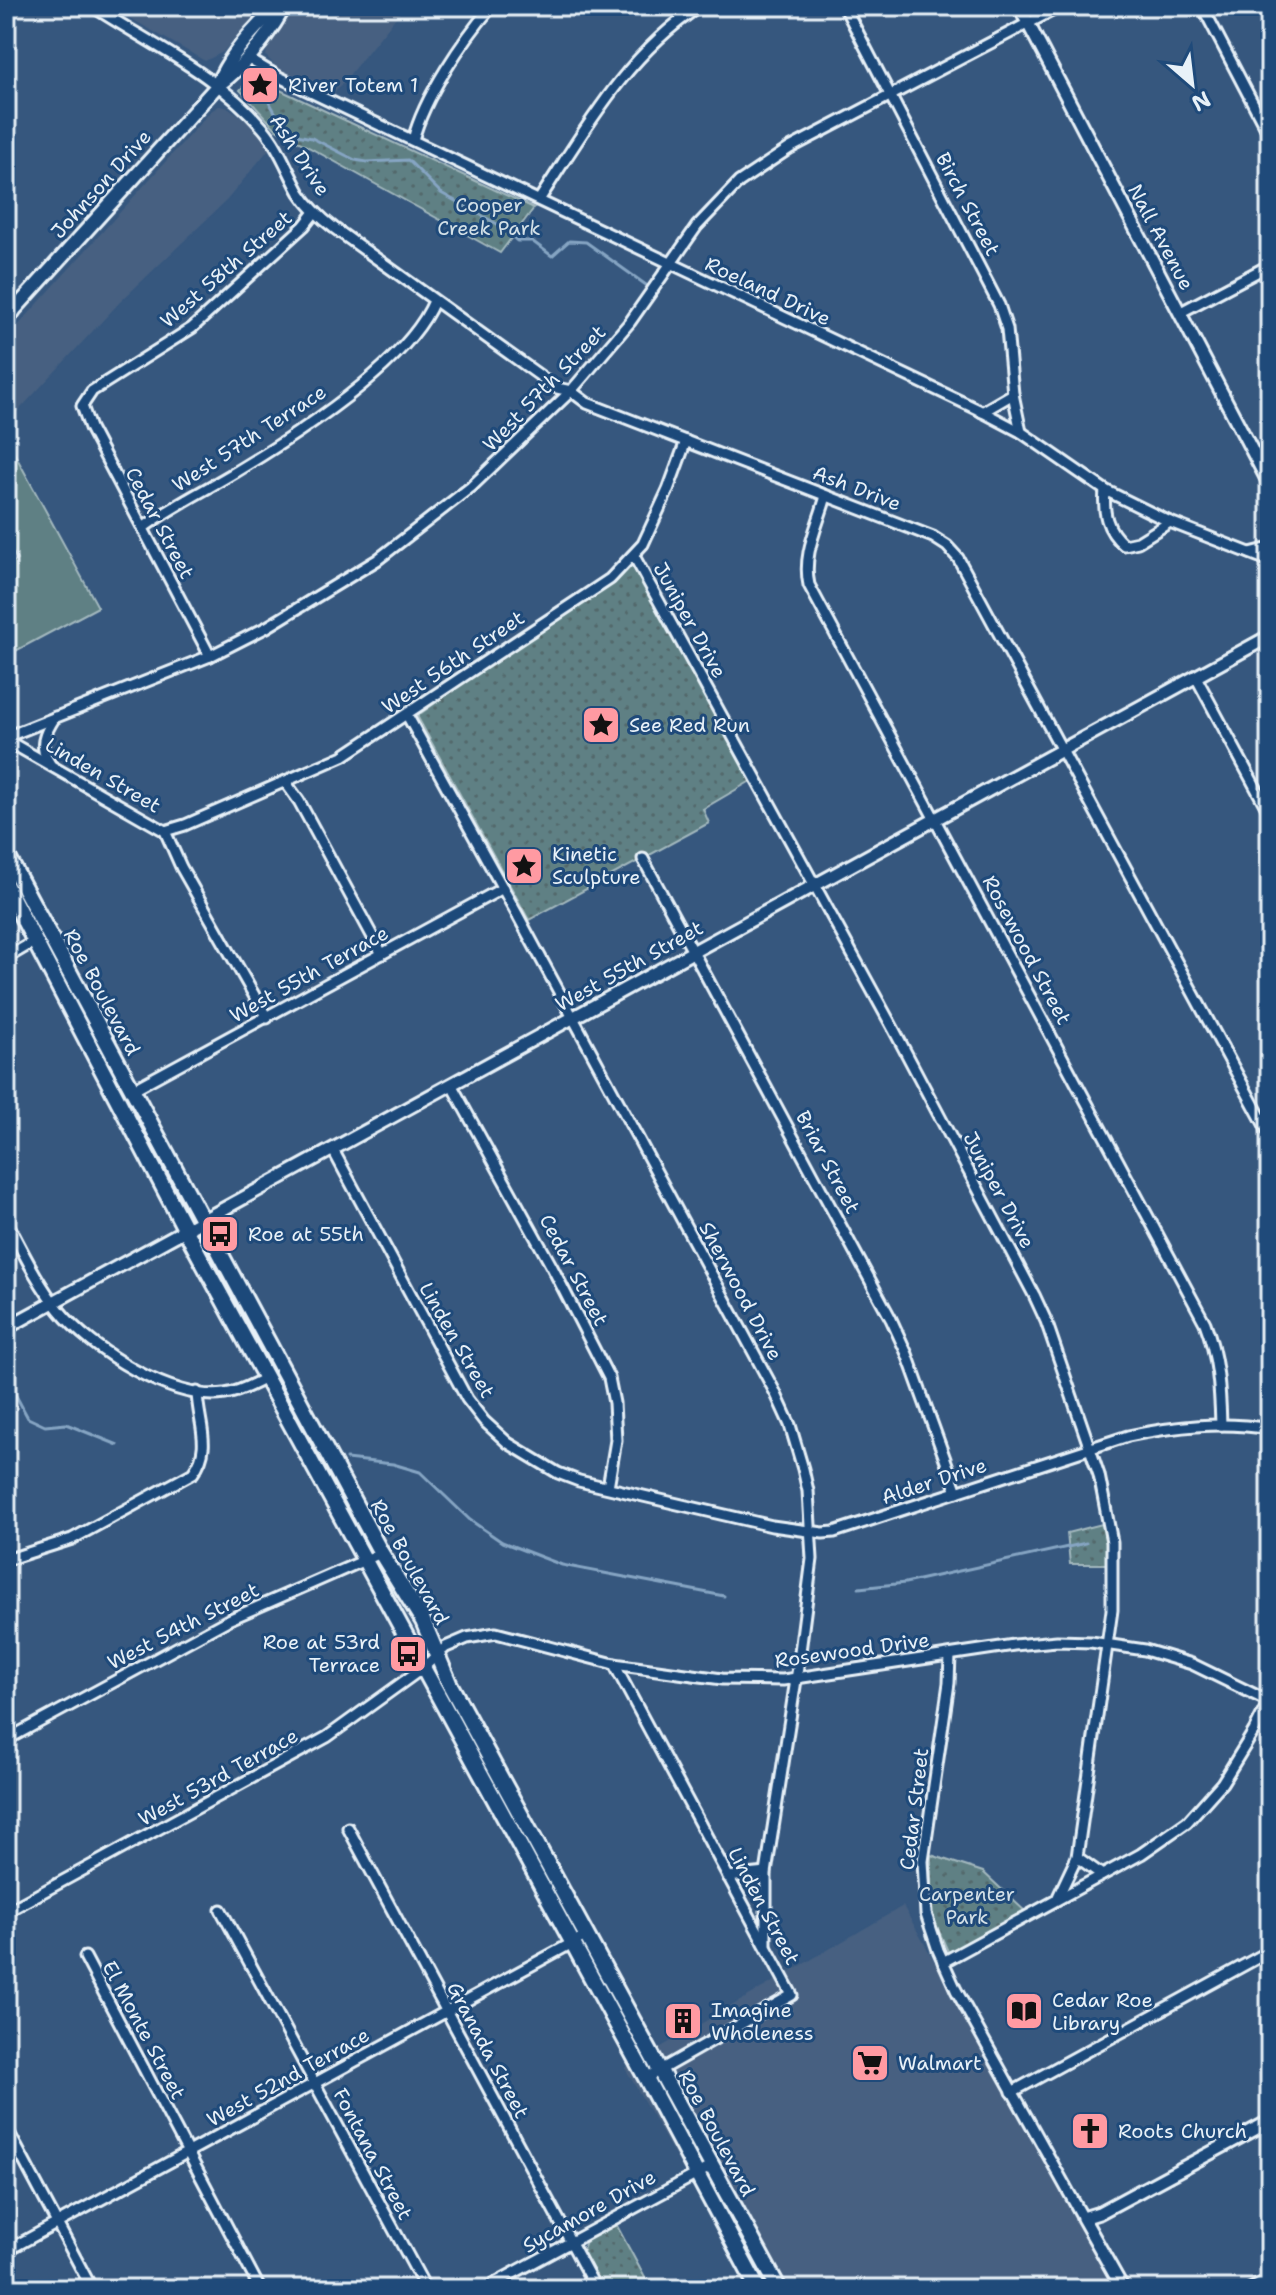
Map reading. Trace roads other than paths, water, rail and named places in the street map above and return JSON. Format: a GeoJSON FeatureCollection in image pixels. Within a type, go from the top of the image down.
{"type":"FeatureCollection","features":[{"type":"Feature","properties":{"kind":"main road","name":"Johnson Drive"},"geometry":{"type":"LineString","coordinates":[[217,86],[224,68],[278,6]]}},
{"type":"Feature","properties":{"kind":"main road","name":"Johnson Drive"},"geometry":{"type":"LineString","coordinates":[[6,322],[10,312],[217,86],[232,75],[273,26],[285,6]]}},
{"type":"Feature","properties":{"kind":"main road","name":"Roe Boulevard"},"geometry":{"type":"LineString","coordinates":[[6,854],[381,1553],[423,1621],[449,1683],[779,2289]]}},
{"type":"Feature","properties":{"kind":"main road","name":"Roe Boulevard"},"geometry":{"type":"LineString","coordinates":[[6,886],[186,1229],[758,2289]]}},
{"type":"Feature","properties":{"kind":"street"},"geometry":{"type":"LineString","coordinates":[[92,6],[198,70],[217,86]]}},
{"type":"Feature","properties":{"kind":"street"},"geometry":{"type":"LineString","coordinates":[[413,140],[421,114],[459,49],[492,6]]}},
{"type":"Feature","properties":{"kind":"street"},"geometry":{"type":"LineString","coordinates":[[539,200],[615,84],[659,38],[700,6]]}},
{"type":"Feature","properties":{"kind":"street","name":"Birch Street"},"geometry":{"type":"LineString","coordinates":[[844,6],[995,295],[1007,329],[1013,394],[1021,432]]}},
{"type":"Feature","properties":{"kind":"street","name":"Nall Avenue"},"geometry":{"type":"LineString","coordinates":[[1019,6],[1270,485]]}},
{"type":"Feature","properties":{"kind":"street","name":"West 57th Street"},"geometry":{"type":"LineString","coordinates":[[6,738],[210,656],[281,620],[377,560],[471,487],[571,391],[630,322],[697,226],[739,182],[790,148],[1061,6]]}},
{"type":"Feature","properties":{"kind":"street"},"geometry":{"type":"LineString","coordinates":[[1202,6],[1270,136]]}},
{"type":"Feature","properties":{"kind":"street","name":"Roeland Drive"},"geometry":{"type":"LineString","coordinates":[[247,58],[279,77],[982,412],[1021,432],[1105,490],[1170,522],[1270,561]]}},
{"type":"Feature","properties":{"kind":"street","name":"Ash Drive"},"geometry":{"type":"LineString","coordinates":[[217,86],[264,129],[302,196],[315,212],[557,388],[571,391],[587,403],[933,537],[947,546],[958,558],[1270,1135]]}},
{"type":"Feature","properties":{"kind":"street","name":"West 58th Street"},"geometry":{"type":"LineString","coordinates":[[82,406],[92,391],[192,328],[294,236],[315,212]]}},
{"type":"Feature","properties":{"kind":"street"},"geometry":{"type":"LineString","coordinates":[[1181,312],[1270,265]]}},
{"type":"Feature","properties":{"kind":"street","name":"West 57th Terrace"},"geometry":{"type":"LineString","coordinates":[[143,528],[281,444],[355,389],[405,344],[427,316],[434,301]]}},
{"type":"Feature","properties":{"kind":"street"},"geometry":{"type":"LineString","coordinates":[[982,412],[1013,394]]}},
{"type":"Feature","properties":{"kind":"street","name":"Cedar Street"},"geometry":{"type":"LineString","coordinates":[[82,406],[90,428],[210,656]]}},
{"type":"Feature","properties":{"kind":"street","name":"West 56th Street"},"geometry":{"type":"LineString","coordinates":[[165,831],[286,783],[343,756],[610,579],[634,556],[654,523],[686,441]]}},
{"type":"Feature","properties":{"kind":"street"},"geometry":{"type":"LineString","coordinates":[[1105,490],[1103,511],[1116,538],[1124,545],[1138,542],[1170,522]]}},
{"type":"Feature","properties":{"kind":"street","name":"Rosewood Street"},"geometry":{"type":"LineString","coordinates":[[826,496],[807,556],[809,585],[1205,1323],[1216,1352],[1221,1425]]}},
{"type":"Feature","properties":{"kind":"street"},"geometry":{"type":"LineString","coordinates":[[1250,553],[1270,548]]}},
{"type":"Feature","properties":{"kind":"street","name":"Juniper Drive"},"geometry":{"type":"LineString","coordinates":[[634,556],[815,885],[1034,1295],[1099,1475],[1112,1542],[1113,1579],[1107,1644],[1077,1857],[1058,1897]]}},
{"type":"Feature","properties":{"kind":"street","name":"West 55th Street"},"geometry":{"type":"LineString","coordinates":[[6,1328],[1270,636]]}},
{"type":"Feature","properties":{"kind":"street"},"geometry":{"type":"LineString","coordinates":[[1196,677],[1270,814]]}},
{"type":"Feature","properties":{"kind":"street","name":"Sherwood Drive"},"geometry":{"type":"LineString","coordinates":[[407,715],[573,1017],[790,1425],[808,1491],[812,1559],[766,1873],[766,1944]]}},
{"type":"Feature","properties":{"kind":"street"},"geometry":{"type":"LineString","coordinates":[[52,767],[44,756],[42,741],[55,717]]}},
{"type":"Feature","properties":{"kind":"street","name":"Linden Street"},"geometry":{"type":"LineString","coordinates":[[6,738],[165,831],[181,867],[267,1018]]}},
{"type":"Feature","properties":{"kind":"street"},"geometry":{"type":"LineString","coordinates":[[286,783],[299,801],[382,954]]}},
{"type":"Feature","properties":{"kind":"street","name":"Briar Street"},"geometry":{"type":"LineString","coordinates":[[643,859],[891,1319],[907,1354],[957,1492]]}},
{"type":"Feature","properties":{"kind":"street","name":"West 55th Terrace"},"geometry":{"type":"LineString","coordinates":[[132,1090],[503,888]]}},
{"type":"Feature","properties":{"kind":"street"},"geometry":{"type":"LineString","coordinates":[[6,958],[35,941]]}},
{"type":"Feature","properties":{"kind":"street","name":"Cedar Street"},"geometry":{"type":"LineString","coordinates":[[451,1084],[609,1378],[616,1440],[608,1487]]}},
{"type":"Feature","properties":{"kind":"street","name":"Linden Street"},"geometry":{"type":"LineString","coordinates":[[333,1150],[467,1399],[484,1421],[535,1462],[568,1477],[608,1487]]}},
{"type":"Feature","properties":{"kind":"street"},"geometry":{"type":"LineString","coordinates":[[6,1220],[53,1303],[81,1335],[114,1357],[180,1390],[227,1394],[266,1378]]}},
{"type":"Feature","properties":{"kind":"street"},"geometry":{"type":"LineString","coordinates":[[6,1560],[72,1539],[193,1473],[202,1460],[205,1446],[197,1392]]}},
{"type":"Feature","properties":{"kind":"street","name":"Alder Drive"},"geometry":{"type":"LineString","coordinates":[[608,1487],[772,1526],[834,1532],[1090,1448],[1161,1429],[1221,1425],[1270,1429]]}},
{"type":"Feature","properties":{"kind":"street","name":"West 54th Street"},"geometry":{"type":"LineString","coordinates":[[6,1740],[228,1620],[381,1553]]}},
{"type":"Feature","properties":{"kind":"street","name":"Rosewood Drive"},"geometry":{"type":"LineString","coordinates":[[437,1656],[446,1647],[467,1638],[496,1633],[614,1664],[722,1679],[835,1674],[1057,1641],[1145,1650],[1192,1664],[1270,1701]]}},
{"type":"Feature","properties":{"kind":"street","name":"Cedar Street"},"geometry":{"type":"LineString","coordinates":[[950,1655],[949,1683],[923,1875],[926,1914],[943,1962],[1083,2218]]}},
{"type":"Feature","properties":{"kind":"street","name":"West 53rd Terrace"},"geometry":{"type":"LineString","coordinates":[[6,1912],[303,1751],[437,1656]]}},
{"type":"Feature","properties":{"kind":"street","name":"Linden Street"},"geometry":{"type":"LineString","coordinates":[[614,1664],[792,1995],[660,2069]]}},
{"type":"Feature","properties":{"kind":"street"},"geometry":{"type":"LineString","coordinates":[[943,1962],[1153,1847],[1187,1822],[1212,1796],[1242,1752],[1270,1701]]}},
{"type":"Feature","properties":{"kind":"street","name":"Granada Street"},"geometry":{"type":"LineString","coordinates":[[348,1828],[596,2289]]}},
{"type":"Feature","properties":{"kind":"street"},"geometry":{"type":"LineString","coordinates":[[1077,1857],[1102,1875]]}},
{"type":"Feature","properties":{"kind":"street"},"geometry":{"type":"LineString","coordinates":[[728,1877],[766,1873]]}},
{"type":"Feature","properties":{"kind":"street","name":"Fontana Street"},"geometry":{"type":"LineString","coordinates":[[221,1910],[426,2289]]}},
{"type":"Feature","properties":{"kind":"street","name":"West 52nd Terrace"},"geometry":{"type":"LineString","coordinates":[[6,2251],[587,1935]]}},
{"type":"Feature","properties":{"kind":"street"},"geometry":{"type":"LineString","coordinates":[[1012,2092],[1270,1951]]}},
{"type":"Feature","properties":{"kind":"street","name":"El Monte Street"},"geometry":{"type":"LineString","coordinates":[[85,1957],[260,2289]]}},
{"type":"Feature","properties":{"kind":"street"},"geometry":{"type":"LineString","coordinates":[[646,2078],[660,2069]]}},
{"type":"Feature","properties":{"kind":"street"},"geometry":{"type":"LineString","coordinates":[[1123,2289],[1083,2218],[1099,2213],[1270,2121]]}},
{"type":"Feature","properties":{"kind":"street"},"geometry":{"type":"LineString","coordinates":[[6,2127],[92,2289]]}},
{"type":"Feature","properties":{"kind":"street","name":"Sycamore Drive"},"geometry":{"type":"LineString","coordinates":[[484,2289],[712,2166]]}},
{"type":"Feature","properties":{"kind":"street"},"geometry":{"type":"LineString","coordinates":[[1250,2289],[1270,2279]]}},
{"type":"Feature","properties":{"kind":"waterway"},"geometry":{"type":"LineString","coordinates":[[263,91],[287,133],[312,138],[355,160],[408,160],[441,193],[499,225],[517,241],[532,241],[552,256],[569,241],[586,242],[646,285]]}},
{"type":"Feature","properties":{"kind":"waterway"},"geometry":{"type":"LineString","coordinates":[[6,1377],[28,1418],[45,1426],[66,1424],[118,1445]]}},
{"type":"Feature","properties":{"kind":"waterway"},"geometry":{"type":"LineString","coordinates":[[346,1459],[393,1464],[420,1472],[470,1520],[502,1542],[562,1565],[724,1596]]}},
{"type":"Feature","properties":{"kind":"waterway"},"geometry":{"type":"LineString","coordinates":[[859,1588],[905,1583],[1086,1543]]}},
{"type":"Feature","properties":{"kind":"place","name":"River Totem 1"},"geometry":{"type":"Point","coordinates":[260,85]}},
{"type":"Feature","properties":{"kind":"place","name":"See Red Run"},"geometry":{"type":"Point","coordinates":[601,725]}},
{"type":"Feature","properties":{"kind":"place","name":"Kinetic Sculpture"},"geometry":{"type":"Point","coordinates":[524,866]}},
{"type":"Feature","properties":{"kind":"place","name":"Roe at 55th"},"geometry":{"type":"Point","coordinates":[220,1234]}},
{"type":"Feature","properties":{"kind":"place","name":"Roe at 53rd Terrace"},"geometry":{"type":"Point","coordinates":[408,1654]}},
{"type":"Feature","properties":{"kind":"place","name":"Cedar Roe Library"},"geometry":{"type":"Point","coordinates":[1024,2011]}},
{"type":"Feature","properties":{"kind":"place","name":"Imagine Wholeness"},"geometry":{"type":"Point","coordinates":[683,2021]}},
{"type":"Feature","properties":{"kind":"place","name":"Walmart"},"geometry":{"type":"Point","coordinates":[870,2063]}},
{"type":"Feature","properties":{"kind":"place","name":"Roots Church"},"geometry":{"type":"Point","coordinates":[1090,2131]}},
{"type":"Feature","properties":{"kind":"park label","name":"Cooper Creek Park"},"geometry":{"type":"Point","coordinates":[489,216]}},
{"type":"Feature","properties":{"kind":"park label","name":"Carpenter Park"},"geometry":{"type":"Point","coordinates":[967,1906]}}]}
